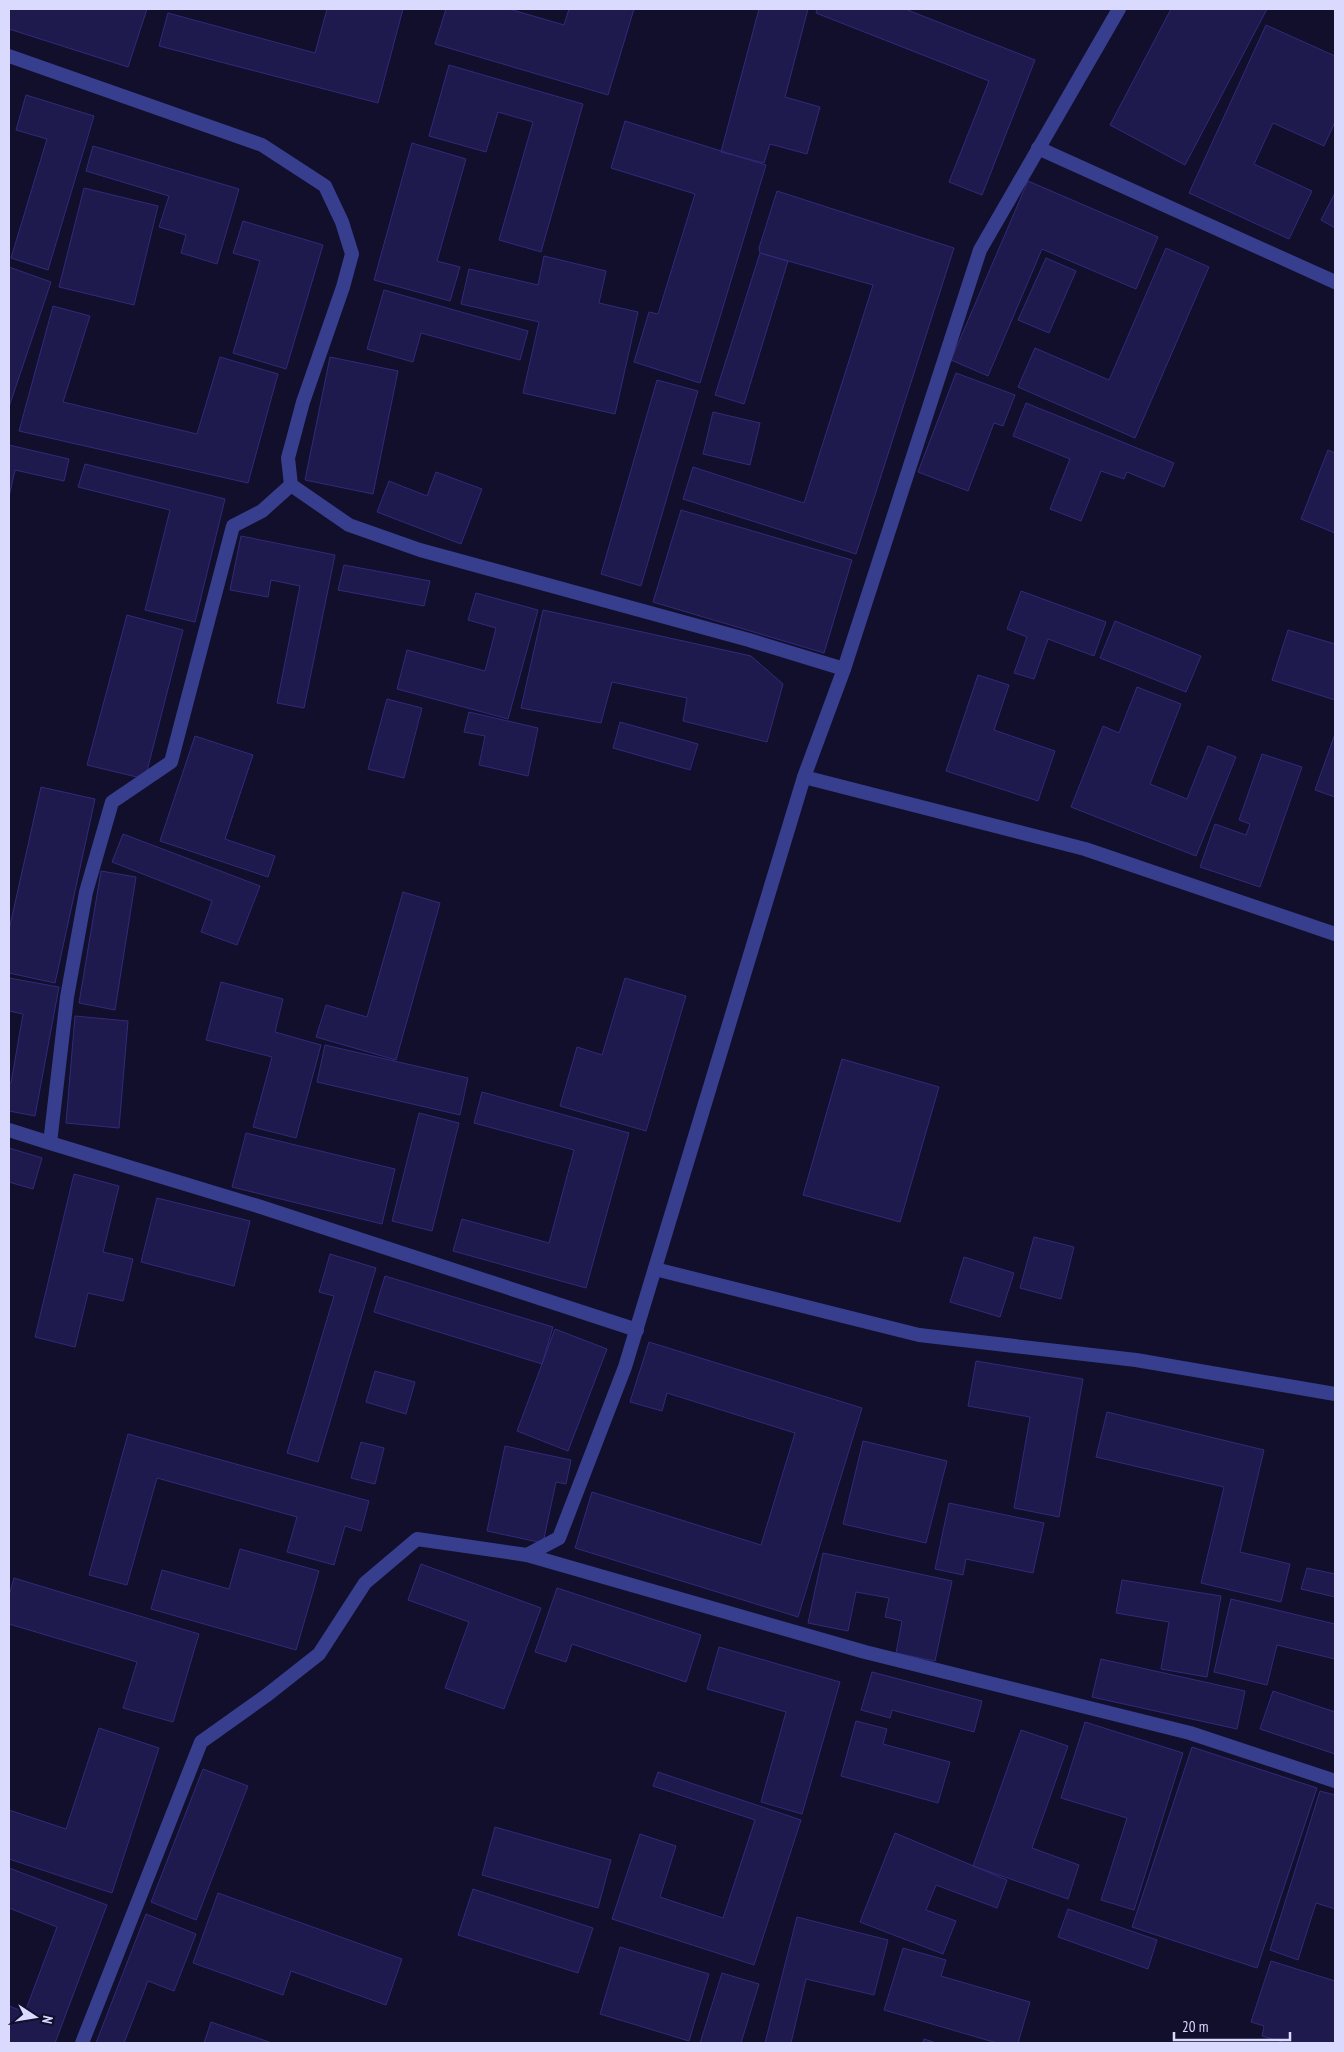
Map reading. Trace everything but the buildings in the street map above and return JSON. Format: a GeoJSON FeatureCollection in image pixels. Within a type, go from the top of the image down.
{"type":"FeatureCollection","features":[{"type":"Feature","properties":{"kind":"street"},"geometry":{"type":"LineString","coordinates":[[527,1555],[559,1538],[625,1367],[804,777],[844,670],[980,250],[1118,9]]}},
{"type":"Feature","properties":{"kind":"street"},"geometry":{"type":"LineString","coordinates":[[9,56],[262,145],[325,186],[342,222],[352,254],[288,458],[291,485],[349,525],[420,550],[739,638],[844,670]]}},
{"type":"Feature","properties":{"kind":"street"},"geometry":{"type":"LineString","coordinates":[[1038,148],[1335,282]]}},
{"type":"Feature","properties":{"kind":"street"},"geometry":{"type":"LineString","coordinates":[[50,1143],[67,997],[86,892],[112,802],[171,762],[233,526],[262,511],[291,485]]}},
{"type":"Feature","properties":{"kind":"street"},"geometry":{"type":"LineString","coordinates":[[804,777],[1086,849],[1335,934]]}},
{"type":"Feature","properties":{"kind":"street"},"geometry":{"type":"LineString","coordinates":[[9,1130],[262,1207],[636,1330]]}},
{"type":"Feature","properties":{"kind":"street"},"geometry":{"type":"LineString","coordinates":[[655,1269],[919,1335],[1136,1360],[1335,1394]]}},
{"type":"Feature","properties":{"kind":"street"},"geometry":{"type":"LineString","coordinates":[[82,2043],[202,1742],[267,1695],[319,1654],[365,1583],[417,1539],[527,1555],[864,1652],[1190,1733],[1335,1781]]}}]}
